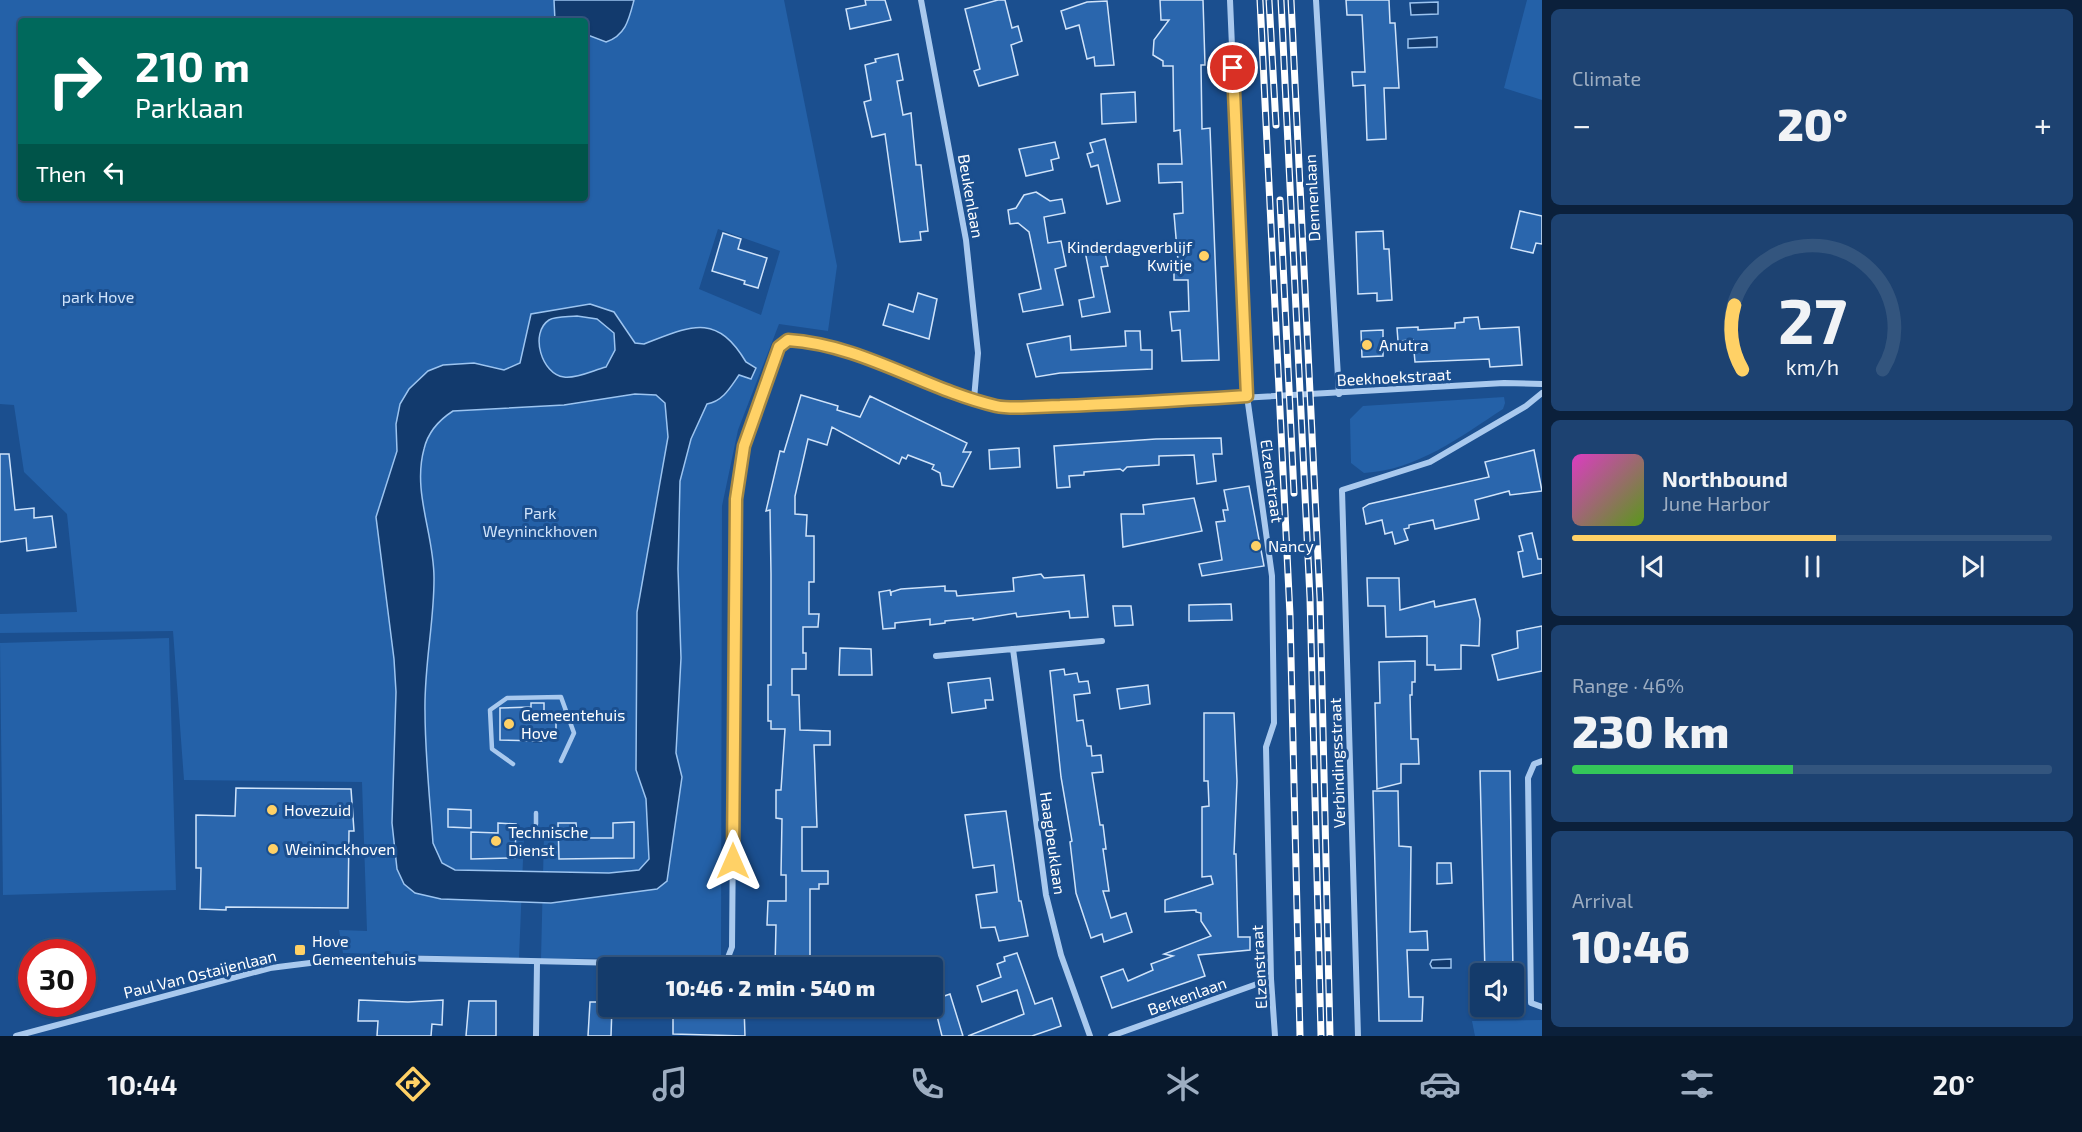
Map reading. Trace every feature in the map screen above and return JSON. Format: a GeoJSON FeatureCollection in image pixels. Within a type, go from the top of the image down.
{"type":"FeatureCollection","features":[{"type":"Feature","properties":{"kind":"street","name":"Beukenlaan"},"geometry":{"type":"LineString","coordinates":[[921,0],[966,240],[978,353],[974,399]]}},
{"type":"Feature","properties":{"kind":"street","name":"Elzenstraat"},"geometry":{"type":"LineString","coordinates":[[1230,0],[1247,396],[1272,576],[1274,723],[1266,747],[1271,980],[1275,1036]]}},
{"type":"Feature","properties":{"kind":"street","name":"Dennenlaan"},"geometry":{"type":"LineString","coordinates":[[1316,0],[1327,224],[1339,394]]}},
{"type":"Feature","properties":{"kind":"street","name":"Paul Van Ostaijenlaan"},"geometry":{"type":"LineString","coordinates":[[16,1036],[270,968],[334,960],[388,958],[537,963],[715,965],[727,960],[732,947],[736,499],[744,446],[779,347],[788,340],[840,348],[974,399]]}},
{"type":"Feature","properties":{"kind":"street","name":"Beekhoekstraat"},"geometry":{"type":"LineString","coordinates":[[974,399],[998,407],[1133,404],[1504,383],[1542,384]]}},
{"type":"Feature","properties":{"kind":"street","name":"Verbindingsstraat"},"geometry":{"type":"LineString","coordinates":[[1358,1036],[1342,490],[1430,462],[1526,406],[1542,393]]}},
{"type":"Feature","properties":{"kind":"street"},"geometry":{"type":"LineString","coordinates":[[936,656],[1102,640]]}},
{"type":"Feature","properties":{"kind":"street","name":"Haagbeuklaan"},"geometry":{"type":"LineString","coordinates":[[1013,649],[1046,895],[1061,955],[1090,1036]]}},
{"type":"Feature","properties":{"kind":"street"},"geometry":{"type":"LineString","coordinates":[[1542,762],[1534,764],[1528,778],[1531,1003],[1542,1007]]}},
{"type":"Feature","properties":{"kind":"street"},"geometry":{"type":"LineString","coordinates":[[536,1036],[537,963]]}},
{"type":"Feature","properties":{"kind":"street","name":"Berkenlaan"},"geometry":{"type":"LineString","coordinates":[[1111,1036],[1271,980]]}},
{"type":"Feature","properties":{"kind":"lane"},"geometry":{"type":"LineString","coordinates":[[513,764],[492,749],[490,710],[507,698],[561,697],[574,733],[561,761]]}},
{"type":"Feature","properties":{"kind":"lane"},"geometry":{"type":"LineString","coordinates":[[536,813],[536,824]]}},
{"type":"Feature","properties":{"kind":"green space"},"geometry":{"type":"Polygon","coordinates":[[[0,0],[784,0],[837,266],[828,331],[779,324],[738,430],[722,506],[721,957],[541,959],[544,835],[524,835],[519,958],[343,953],[339,930],[367,931],[362,782],[184,780],[173,631],[0,633],[0,614],[77,612],[67,514],[24,472],[14,405],[0,404],[0,0]],[[718,229],[699,289],[761,315],[780,251],[718,229]],[[544,703],[531,712],[517,712],[517,707],[500,707],[500,740],[532,737],[533,743],[542,743],[542,737],[556,737],[556,712],[544,712],[544,703]],[[498,823],[498,833],[482,833],[471,859],[515,858],[516,824],[498,823]],[[558,823],[559,859],[634,858],[634,823],[614,823],[613,838],[577,838],[576,823],[558,823]]]}},
{"type":"Feature","properties":{"kind":"green space"},"geometry":{"type":"Polygon","coordinates":[[[1527,0],[1542,0],[1542,100],[1504,88],[1527,0]]]}},
{"type":"Feature","properties":{"kind":"green space"},"geometry":{"type":"Polygon","coordinates":[[[1504,397],[1503,409],[1454,441],[1420,459],[1383,471],[1364,473],[1351,463],[1350,419],[1363,406],[1504,397]]]}},
{"type":"Feature","properties":{"kind":"green space"},"geometry":{"type":"Polygon","coordinates":[[[169,638],[176,890],[3,895],[0,643],[169,638]]]}},
{"type":"Feature","properties":{"kind":"green space"},"geometry":{"type":"Polygon","coordinates":[[[1542,1020],[1542,1036],[1475,1036],[1472,1021],[1542,1020]]]}},
{"type":"Feature","properties":{"kind":"shaded area"},"geometry":{"type":"Polygon","coordinates":[[[554,0],[634,0],[622,31],[606,42],[588,35],[588,18],[555,18],[554,0]]]}},
{"type":"Feature","properties":{"kind":"shaded area"},"geometry":{"type":"Polygon","coordinates":[[[1438,2],[1438,14],[1411,15],[1410,3],[1438,2]]]}},
{"type":"Feature","properties":{"kind":"shaded area"},"geometry":{"type":"Polygon","coordinates":[[[1437,37],[1437,47],[1408,48],[1408,39],[1437,37]]]}},
{"type":"Feature","properties":{"kind":"shaded area"},"geometry":{"type":"Polygon","coordinates":[[[590,304],[614,312],[635,343],[644,344],[689,329],[713,330],[724,336],[735,346],[746,362],[756,368],[751,379],[739,375],[722,397],[707,404],[691,439],[680,481],[678,569],[681,658],[676,753],[682,777],[667,881],[657,889],[551,903],[441,899],[415,893],[404,884],[397,869],[392,823],[396,692],[376,517],[397,451],[396,424],[400,404],[409,389],[428,371],[443,365],[474,363],[504,370],[520,363],[531,314],[590,304]],[[577,316],[549,320],[543,326],[540,334],[539,343],[544,362],[556,375],[579,376],[606,367],[615,350],[614,333],[597,319],[577,316]],[[635,394],[564,405],[453,411],[443,418],[428,437],[421,465],[421,482],[434,580],[425,695],[428,777],[433,843],[442,863],[455,870],[609,873],[639,870],[649,859],[646,799],[636,770],[637,612],[668,437],[665,403],[656,395],[635,394]]]}},
{"type":"Feature","properties":{"kind":"shaded area"},"geometry":{"type":"Polygon","coordinates":[[[1451,959],[1451,968],[1432,968],[1430,964],[1432,960],[1451,959]]]}},
{"type":"Feature","properties":{"kind":"building"},"geometry":{"type":"Polygon","coordinates":[[[865,0],[885,0],[891,20],[850,29],[846,9],[866,5],[865,0]]]}},
{"type":"Feature","properties":{"kind":"building"},"geometry":{"type":"Polygon","coordinates":[[[1005,0],[1012,28],[1018,26],[1022,41],[1011,45],[1018,75],[979,86],[974,71],[980,69],[965,9],[1005,0]]]}},
{"type":"Feature","properties":{"kind":"building"},"geometry":{"type":"Polygon","coordinates":[[[1160,0],[1203,0],[1205,65],[1201,65],[1202,129],[1210,128],[1219,360],[1182,361],[1180,330],[1172,331],[1170,312],[1189,311],[1188,280],[1174,280],[1174,261],[1178,261],[1174,214],[1183,213],[1182,182],[1159,183],[1158,164],[1182,164],[1180,130],[1174,131],[1173,66],[1163,66],[1163,61],[1153,55],[1154,40],[1169,20],[1161,20],[1160,0]]]}},
{"type":"Feature","properties":{"kind":"building"},"geometry":{"type":"Polygon","coordinates":[[[1346,0],[1389,0],[1390,23],[1395,23],[1399,88],[1384,88],[1386,139],[1367,140],[1365,85],[1353,86],[1352,72],[1365,72],[1362,15],[1347,15],[1346,0]]]}},
{"type":"Feature","properties":{"kind":"building"},"geometry":{"type":"Polygon","coordinates":[[[1107,1],[1114,65],[1095,66],[1094,57],[1087,59],[1079,25],[1066,29],[1061,11],[1087,2],[1107,1]]]}},
{"type":"Feature","properties":{"kind":"building"},"geometry":{"type":"Polygon","coordinates":[[[898,54],[903,80],[897,81],[903,115],[911,113],[916,165],[921,165],[928,231],[920,232],[921,240],[900,242],[885,134],[872,137],[864,102],[871,100],[865,65],[876,62],[875,59],[898,54]]]}},
{"type":"Feature","properties":{"kind":"building"},"geometry":{"type":"Polygon","coordinates":[[[1135,92],[1136,122],[1102,124],[1101,94],[1135,92]]]}},
{"type":"Feature","properties":{"kind":"building"},"geometry":{"type":"Polygon","coordinates":[[[1105,139],[1120,201],[1107,204],[1098,165],[1091,167],[1087,154],[1093,152],[1090,143],[1105,139]]]}},
{"type":"Feature","properties":{"kind":"building"},"geometry":{"type":"Polygon","coordinates":[[[1055,142],[1059,158],[1051,160],[1053,170],[1026,176],[1019,149],[1055,142]]]}},
{"type":"Feature","properties":{"kind":"building"},"geometry":{"type":"Polygon","coordinates":[[[1036,192],[1050,201],[1062,199],[1065,213],[1044,217],[1048,243],[1061,241],[1066,266],[1055,269],[1063,305],[1023,312],[1019,294],[1041,289],[1029,232],[1018,223],[1010,224],[1008,210],[1016,208],[1024,195],[1036,192]]]}},
{"type":"Feature","properties":{"kind":"building"},"geometry":{"type":"Polygon","coordinates":[[[1520,211],[1542,216],[1542,244],[1536,243],[1533,253],[1511,248],[1520,211]]]}},
{"type":"Feature","properties":{"kind":"building"},"geometry":{"type":"Polygon","coordinates":[[[1383,231],[1384,249],[1389,249],[1392,300],[1377,301],[1377,293],[1358,294],[1356,232],[1383,231]]]}},
{"type":"Feature","properties":{"kind":"building"},"geometry":{"type":"Polygon","coordinates":[[[723,233],[741,239],[738,249],[767,258],[758,288],[744,284],[745,281],[712,271],[723,233]]]}},
{"type":"Feature","properties":{"kind":"building"},"geometry":{"type":"Polygon","coordinates":[[[1104,248],[1108,266],[1101,267],[1110,312],[1082,317],[1079,300],[1094,297],[1085,251],[1104,248]]]}},
{"type":"Feature","properties":{"kind":"building"},"geometry":{"type":"Polygon","coordinates":[[[918,293],[937,299],[929,339],[883,325],[889,304],[913,312],[918,293]]]}},
{"type":"Feature","properties":{"kind":"building"},"geometry":{"type":"Polygon","coordinates":[[[1478,317],[1480,329],[1519,327],[1522,365],[1490,367],[1489,359],[1415,362],[1413,340],[1398,341],[1397,328],[1418,327],[1418,330],[1455,328],[1455,323],[1464,322],[1464,318],[1478,317]]]}},
{"type":"Feature","properties":{"kind":"building"},"geometry":{"type":"Polygon","coordinates":[[[1383,330],[1383,356],[1362,357],[1361,331],[1383,330]]]}},
{"type":"Feature","properties":{"kind":"building"},"geometry":{"type":"Polygon","coordinates":[[[1125,331],[1140,331],[1141,350],[1152,350],[1152,369],[1060,373],[1036,377],[1027,344],[1070,336],[1071,350],[1126,346],[1125,331]]]}},
{"type":"Feature","properties":{"kind":"building"},"geometry":{"type":"Polygon","coordinates":[[[801,395],[838,406],[837,410],[860,417],[870,396],[967,443],[963,452],[971,452],[953,487],[942,485],[940,473],[932,469],[934,465],[908,455],[906,459],[902,457],[899,464],[832,427],[827,445],[808,439],[795,496],[795,514],[807,515],[806,536],[814,536],[814,582],[809,582],[809,614],[819,614],[818,627],[803,627],[803,653],[806,653],[806,669],[792,669],[792,695],[799,695],[800,730],[830,731],[830,745],[814,745],[817,827],[802,827],[802,871],[828,871],[828,884],[819,884],[819,889],[810,889],[810,957],[775,957],[776,925],[767,925],[768,901],[786,901],[786,875],[781,875],[782,819],[776,818],[776,790],[781,790],[785,729],[771,729],[771,721],[768,721],[768,685],[771,685],[771,574],[770,510],[766,511],[780,451],[784,452],[801,395]]]}},
{"type":"Feature","properties":{"kind":"building"},"geometry":{"type":"Polygon","coordinates":[[[1221,438],[1222,454],[1213,454],[1216,481],[1197,484],[1194,455],[1159,456],[1159,465],[1127,467],[1123,471],[1120,469],[1084,472],[1084,475],[1069,476],[1070,487],[1057,488],[1054,446],[1156,439],[1221,438]]]}},
{"type":"Feature","properties":{"kind":"building"},"geometry":{"type":"Polygon","coordinates":[[[1019,448],[1020,467],[990,469],[989,450],[1019,448]]]}},
{"type":"Feature","properties":{"kind":"building"},"geometry":{"type":"Polygon","coordinates":[[[1534,450],[1542,491],[1510,495],[1509,491],[1475,500],[1479,519],[1435,529],[1433,520],[1409,525],[1409,528],[1404,529],[1408,540],[1395,544],[1392,532],[1385,534],[1382,520],[1366,524],[1363,508],[1369,504],[1489,477],[1485,462],[1534,450]]]}},
{"type":"Feature","properties":{"kind":"building"},"geometry":{"type":"Polygon","coordinates":[[[0,454],[9,454],[15,510],[34,508],[34,518],[52,516],[56,547],[27,551],[26,538],[0,542],[0,454]]]}},
{"type":"Feature","properties":{"kind":"building"},"geometry":{"type":"Polygon","coordinates":[[[1249,486],[1264,566],[1202,576],[1199,564],[1222,560],[1216,522],[1225,521],[1223,510],[1228,510],[1224,490],[1249,486]]]}},
{"type":"Feature","properties":{"kind":"building"},"geometry":{"type":"Polygon","coordinates":[[[1194,498],[1202,531],[1123,547],[1121,514],[1144,514],[1143,505],[1194,498]]]}},
{"type":"Feature","properties":{"kind":"building"},"geometry":{"type":"Polygon","coordinates":[[[1532,533],[1538,559],[1542,559],[1542,573],[1523,577],[1518,552],[1523,551],[1519,536],[1532,533]]]}},
{"type":"Feature","properties":{"kind":"building"},"geometry":{"type":"Polygon","coordinates":[[[1041,574],[1044,578],[1084,575],[1088,617],[1070,618],[1069,611],[1017,617],[1016,613],[973,620],[973,618],[945,621],[945,623],[930,625],[930,619],[895,623],[895,628],[883,629],[879,592],[890,590],[891,596],[891,592],[901,589],[945,586],[945,591],[956,591],[957,596],[1014,591],[1013,578],[1041,574]]]}},
{"type":"Feature","properties":{"kind":"building"},"geometry":{"type":"Polygon","coordinates":[[[1367,578],[1399,578],[1400,610],[1434,601],[1435,607],[1475,599],[1480,619],[1479,646],[1461,645],[1461,669],[1435,670],[1435,665],[1427,665],[1427,636],[1386,637],[1385,606],[1368,606],[1367,578]]]}},
{"type":"Feature","properties":{"kind":"building"},"geometry":{"type":"Polygon","coordinates":[[[1231,604],[1232,620],[1189,621],[1189,605],[1231,604]]]}},
{"type":"Feature","properties":{"kind":"building"},"geometry":{"type":"Polygon","coordinates":[[[1113,606],[1131,606],[1133,625],[1115,626],[1113,606]]]}},
{"type":"Feature","properties":{"kind":"building"},"geometry":{"type":"Polygon","coordinates":[[[1542,626],[1542,671],[1498,680],[1492,655],[1518,648],[1517,631],[1542,626]]]}},
{"type":"Feature","properties":{"kind":"building"},"geometry":{"type":"Polygon","coordinates":[[[840,648],[871,649],[872,675],[839,675],[840,648]]]}},
{"type":"Feature","properties":{"kind":"building"},"geometry":{"type":"Polygon","coordinates":[[[1415,661],[1415,682],[1412,682],[1412,695],[1410,695],[1411,739],[1418,739],[1419,764],[1401,764],[1401,783],[1377,789],[1375,703],[1380,703],[1379,662],[1415,661]]]}},
{"type":"Feature","properties":{"kind":"building"},"geometry":{"type":"Polygon","coordinates":[[[1064,669],[1065,675],[1077,673],[1079,682],[1088,681],[1090,693],[1074,695],[1077,721],[1083,720],[1087,746],[1091,746],[1092,756],[1101,755],[1103,772],[1092,773],[1106,849],[1103,849],[1109,891],[1103,891],[1111,918],[1126,913],[1132,932],[1104,942],[1102,934],[1091,938],[1076,893],[1070,842],[1072,841],[1061,777],[1050,671],[1064,669]]]}},
{"type":"Feature","properties":{"kind":"building"},"geometry":{"type":"Polygon","coordinates":[[[990,678],[993,700],[985,700],[986,708],[952,713],[948,683],[990,678]]]}},
{"type":"Feature","properties":{"kind":"building"},"geometry":{"type":"Polygon","coordinates":[[[1148,685],[1150,704],[1120,709],[1117,689],[1148,685]]]}},
{"type":"Feature","properties":{"kind":"building"},"geometry":{"type":"Polygon","coordinates":[[[531,703],[544,703],[544,712],[556,712],[556,737],[542,737],[542,741],[500,740],[500,708],[531,707],[531,703]]]}},
{"type":"Feature","properties":{"kind":"building"},"geometry":{"type":"Polygon","coordinates":[[[1204,713],[1234,713],[1237,781],[1234,854],[1236,854],[1238,937],[1250,937],[1250,950],[1198,955],[1205,976],[1112,1008],[1101,977],[1123,969],[1128,981],[1153,970],[1151,964],[1173,956],[1164,954],[1211,936],[1201,921],[1201,913],[1196,910],[1165,912],[1165,900],[1213,884],[1211,876],[1202,877],[1202,807],[1209,806],[1208,781],[1204,781],[1204,713]]]}},
{"type":"Feature","properties":{"kind":"building"},"geometry":{"type":"Polygon","coordinates":[[[1480,771],[1510,771],[1513,963],[1485,963],[1480,771]]]}},
{"type":"Feature","properties":{"kind":"building","name":"Weininckhoven"},"geometry":{"type":"Polygon","coordinates":[[[236,788],[351,789],[354,831],[349,831],[348,908],[226,907],[226,910],[200,909],[201,868],[196,868],[196,815],[235,816],[236,788]]]}},
{"type":"Feature","properties":{"kind":"building"},"geometry":{"type":"Polygon","coordinates":[[[1373,791],[1398,791],[1399,846],[1411,847],[1410,932],[1427,931],[1428,950],[1407,950],[1409,997],[1423,997],[1422,1021],[1379,1021],[1373,791]]]}},
{"type":"Feature","properties":{"kind":"building"},"geometry":{"type":"Polygon","coordinates":[[[448,809],[471,810],[471,828],[448,827],[448,809]]]}},
{"type":"Feature","properties":{"kind":"building"},"geometry":{"type":"Polygon","coordinates":[[[1006,811],[1019,901],[1021,901],[1028,936],[999,941],[995,927],[981,928],[976,895],[997,892],[994,865],[973,868],[965,815],[1006,811]]]}},
{"type":"Feature","properties":{"kind":"building"},"geometry":{"type":"Polygon","coordinates":[[[634,822],[634,858],[559,859],[558,823],[576,823],[577,838],[613,838],[613,823],[634,822]]]}},
{"type":"Feature","properties":{"kind":"building","name":"Technische Dienst"},"geometry":{"type":"Polygon","coordinates":[[[498,823],[516,824],[515,858],[471,859],[471,832],[498,833],[498,823]]]}},
{"type":"Feature","properties":{"kind":"building"},"geometry":{"type":"Polygon","coordinates":[[[1437,863],[1451,863],[1452,883],[1437,884],[1437,863]]]}},
{"type":"Feature","properties":{"kind":"building"},"geometry":{"type":"Polygon","coordinates":[[[1017,953],[1035,1004],[1052,998],[1061,1026],[1032,1036],[968,1036],[1024,1014],[1017,990],[982,1002],[977,986],[1001,977],[997,964],[1005,961],[1004,957],[1017,953]]]}},
{"type":"Feature","properties":{"kind":"building"},"geometry":{"type":"Polygon","coordinates":[[[950,994],[963,1036],[942,1036],[937,1017],[943,1017],[943,996],[950,994]]]}},
{"type":"Feature","properties":{"kind":"building"},"geometry":{"type":"Polygon","coordinates":[[[359,1000],[408,1002],[443,1000],[442,1025],[432,1024],[431,1036],[377,1036],[378,1021],[358,1021],[359,1000]]]}},
{"type":"Feature","properties":{"kind":"building"},"geometry":{"type":"Polygon","coordinates":[[[469,1001],[496,1001],[496,1036],[466,1036],[469,1001]]]}},
{"type":"Feature","properties":{"kind":"building"},"geometry":{"type":"Polygon","coordinates":[[[590,1002],[598,1002],[598,1017],[612,1017],[611,1036],[588,1036],[590,1002]]]}},
{"type":"Feature","properties":{"kind":"building"},"geometry":{"type":"Polygon","coordinates":[[[673,1017],[744,1017],[745,1036],[673,1034],[673,1017]]]}},
{"type":"Feature","properties":{"kind":"railway"},"geometry":{"type":"LineString","coordinates":[[1260,0],[1290,615],[1300,1036]]}},
{"type":"Feature","properties":{"kind":"railway"},"geometry":{"type":"LineString","coordinates":[[1269,0],[1276,125]]}},
{"type":"Feature","properties":{"kind":"railway"},"geometry":{"type":"LineString","coordinates":[[1281,0],[1310,598],[1321,1036]]}},
{"type":"Feature","properties":{"kind":"railway"},"geometry":{"type":"LineString","coordinates":[[1291,0],[1320,599],[1330,1036]]}},
{"type":"Feature","properties":{"kind":"railway"},"geometry":{"type":"LineString","coordinates":[[1280,200],[1294,493]]}},
{"type":"Feature","properties":{"kind":"place","name":"Kinderdagverblijf Kwitje"},"geometry":{"type":"Point","coordinates":[1204,256]}},
{"type":"Feature","properties":{"kind":"place","name":"Anutra"},"geometry":{"type":"Point","coordinates":[1367,345]}},
{"type":"Feature","properties":{"kind":"place","name":"Nancy"},"geometry":{"type":"Point","coordinates":[1256,546]}},
{"type":"Feature","properties":{"kind":"place","name":"Gemeentehuis Hove"},"geometry":{"type":"Point","coordinates":[509,724]}},
{"type":"Feature","properties":{"kind":"place","name":"Hovezuid"},"geometry":{"type":"Point","coordinates":[272,810]}},
{"type":"Feature","properties":{"kind":"place","name":"Technische Dienst"},"geometry":{"type":"Point","coordinates":[496,841]}},
{"type":"Feature","properties":{"kind":"place","name":"Weininckhoven"},"geometry":{"type":"Point","coordinates":[273,849]}},
{"type":"Feature","properties":{"kind":"place","name":"Hove Gemeentehuis"},"geometry":{"type":"Point","coordinates":[300,950]}},
{"type":"Feature","properties":{"kind":"route"},"geometry":{"type":"LineString","coordinates":[[733,861],[736,499],[744,446],[779,347],[788,340],[840,348],[875,360],[917,379],[998,407],[1133,404],[1247,396],[1233,68]]}},
{"type":"Feature","properties":{"kind":"park label","name":"park Hove"},"geometry":{"type":"Point","coordinates":[98,297]}},
{"type":"Feature","properties":{"kind":"park label","name":"Park Weyninckhoven"},"geometry":{"type":"Point","coordinates":[540,522]}}]}
